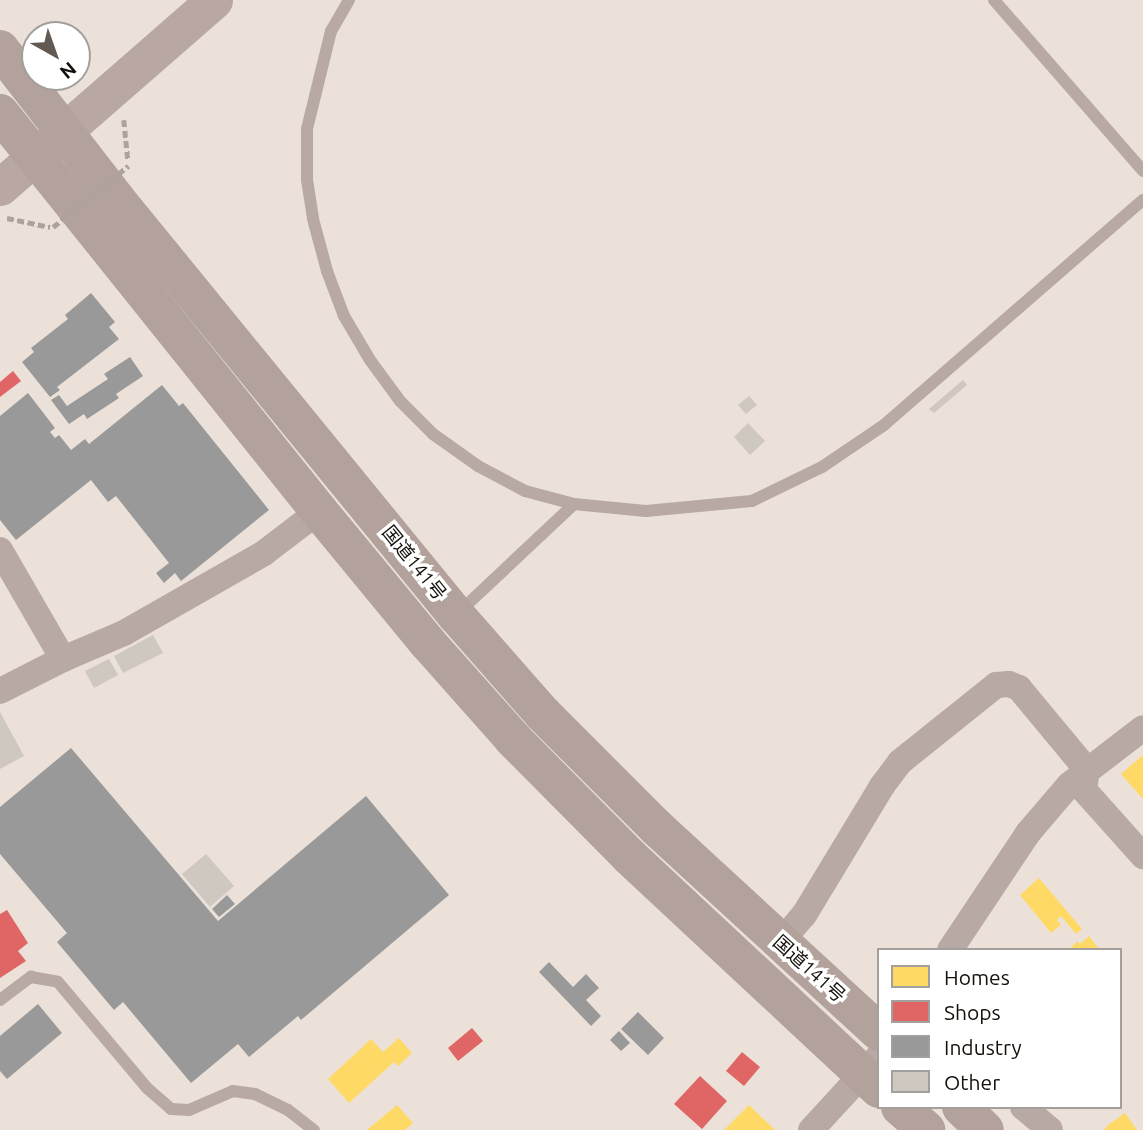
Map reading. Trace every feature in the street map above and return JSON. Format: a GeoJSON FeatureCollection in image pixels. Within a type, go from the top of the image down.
{"type":"FeatureCollection","features":[{"type":"Feature","properties":{"kind":"highway","name":"国道141号"},"geometry":{"type":"LineString","coordinates":[[0,49],[441,629],[513,739],[630,857],[873,1074]]}},
{"type":"Feature","properties":{"kind":"highway","name":"国道141号"},"geometry":{"type":"LineString","coordinates":[[0,113],[319,511],[441,629],[552,723],[656,827],[877,1030]]}},
{"type":"Feature","properties":{"kind":"highway"},"geometry":{"type":"LineString","coordinates":[[902,1109],[926,1130]]}},
{"type":"Feature","properties":{"kind":"highway"},"geometry":{"type":"LineString","coordinates":[[963,1109],[985,1130]]}},
{"type":"Feature","properties":{"kind":"main road"},"geometry":{"type":"LineString","coordinates":[[3,202],[33,157],[214,0]]}},
{"type":"Feature","properties":{"kind":"street"},"geometry":{"type":"LineString","coordinates":[[0,691],[63,659],[124,633],[264,553],[319,511]]}},
{"type":"Feature","properties":{"kind":"street"},"geometry":{"type":"LineString","coordinates":[[0,550],[63,659]]}},
{"type":"Feature","properties":{"kind":"street"},"geometry":{"type":"LineString","coordinates":[[780,942],[804,915],[882,786],[900,762],[996,685],[1009,684],[1019,688],[1087,770],[1084,790],[1143,856]]}},
{"type":"Feature","properties":{"kind":"street"},"geometry":{"type":"LineString","coordinates":[[951,948],[1028,833],[1069,785],[1143,728]]}},
{"type":"Feature","properties":{"kind":"street"},"geometry":{"type":"LineString","coordinates":[[811,1130],[873,1074]]}},
{"type":"Feature","properties":{"kind":"street"},"geometry":{"type":"LineString","coordinates":[[1025,1109],[1049,1130]]}},
{"type":"Feature","properties":{"kind":"lane"},"geometry":{"type":"LineString","coordinates":[[349,0],[331,31],[307,129],[307,180],[313,219],[327,271],[344,316],[370,360],[400,401],[433,434],[478,466],[525,491],[574,504],[646,511],[752,501],[822,467],[884,425],[1143,200]]}},
{"type":"Feature","properties":{"kind":"lane"},"geometry":{"type":"LineString","coordinates":[[994,0],[1143,171]]}},
{"type":"Feature","properties":{"kind":"lane"},"geometry":{"type":"LineString","coordinates":[[441,629],[574,504]]}},
{"type":"Feature","properties":{"kind":"lane"},"geometry":{"type":"LineString","coordinates":[[0,1000],[31,977],[58,982],[147,1088],[171,1109],[189,1110],[233,1091],[255,1094],[288,1110],[314,1130]]}},
{"type":"Feature","properties":{"kind":"path"},"geometry":{"type":"LineString","coordinates":[[3,202],[53,227],[128,166],[123,116]]}},
{"type":"Feature","properties":{"kind":"building: Homes"},"geometry":{"type":"Polygon","coordinates":[[[1143,755],[1143,799],[1121,774],[1143,755]]]}},
{"type":"Feature","properties":{"kind":"building: Homes"},"geometry":{"type":"Polygon","coordinates":[[[1039,878],[1082,929],[1076,934],[1061,916],[1057,920],[1061,925],[1051,933],[1020,895],[1039,878]]]}},
{"type":"Feature","properties":{"kind":"building: Homes"},"geometry":{"type":"Polygon","coordinates":[[[1089,936],[1098,948],[1070,948],[1078,941],[1080,944],[1089,936]]]}},
{"type":"Feature","properties":{"kind":"building: Homes"},"geometry":{"type":"Polygon","coordinates":[[[399,1038],[412,1053],[398,1066],[394,1062],[349,1103],[328,1079],[371,1039],[383,1052],[399,1038]]]}},
{"type":"Feature","properties":{"kind":"building: Homes"},"geometry":{"type":"Polygon","coordinates":[[[397,1105],[413,1123],[405,1130],[367,1130],[397,1105]]]}},
{"type":"Feature","properties":{"kind":"building: Homes"},"geometry":{"type":"Polygon","coordinates":[[[749,1105],[775,1130],[724,1130],[749,1105]]]}},
{"type":"Feature","properties":{"kind":"building: Homes"},"geometry":{"type":"Polygon","coordinates":[[[1125,1113],[1137,1130],[1104,1130],[1108,1125],[1125,1113]]]}},
{"type":"Feature","properties":{"kind":"building: Shops"},"geometry":{"type":"Polygon","coordinates":[[[13,371],[21,381],[0,397],[0,382],[13,371]]]}},
{"type":"Feature","properties":{"kind":"building: Shops"},"geometry":{"type":"Polygon","coordinates":[[[7,910],[28,943],[18,951],[26,961],[0,978],[0,914],[7,910]]]}},
{"type":"Feature","properties":{"kind":"building: Shops"},"geometry":{"type":"Polygon","coordinates":[[[472,1028],[483,1041],[458,1061],[448,1048],[472,1028]]]}},
{"type":"Feature","properties":{"kind":"building: Shops"},"geometry":{"type":"Polygon","coordinates":[[[742,1052],[760,1067],[744,1086],[726,1071],[742,1052]]]}},
{"type":"Feature","properties":{"kind":"building: Shops"},"geometry":{"type":"Polygon","coordinates":[[[700,1076],[727,1101],[702,1129],[674,1104],[700,1076]]]}},
{"type":"Feature","properties":{"kind":"building: Industry"},"geometry":{"type":"Polygon","coordinates":[[[91,293],[115,322],[109,327],[119,339],[57,387],[60,390],[50,397],[22,362],[34,352],[31,348],[68,319],[65,315],[91,293]]]}},
{"type":"Feature","properties":{"kind":"building: Industry"},"geometry":{"type":"Polygon","coordinates":[[[130,357],[143,376],[116,394],[119,398],[87,419],[84,414],[69,424],[51,400],[59,395],[67,406],[108,379],[104,374],[130,357]]]}},
{"type":"Feature","properties":{"kind":"building: Industry"},"geometry":{"type":"Polygon","coordinates":[[[162,385],[179,406],[183,403],[269,510],[181,581],[175,573],[164,583],[156,573],[169,563],[116,496],[108,502],[91,480],[16,540],[0,520],[0,416],[28,393],[55,428],[50,432],[55,438],[59,435],[71,450],[85,439],[89,444],[162,385]]]}},
{"type":"Feature","properties":{"kind":"building: Industry"},"geometry":{"type":"Polygon","coordinates":[[[71,748],[218,921],[366,796],[449,895],[301,1020],[298,1016],[249,1057],[238,1044],[191,1083],[123,1002],[114,1010],[57,942],[67,933],[0,854],[0,807],[71,748]]]}},
{"type":"Feature","properties":{"kind":"building: Industry"},"geometry":{"type":"Polygon","coordinates":[[[227,895],[235,904],[219,917],[212,909],[227,895]]]}},
{"type":"Feature","properties":{"kind":"building: Industry"},"geometry":{"type":"Polygon","coordinates":[[[549,962],[573,987],[586,974],[599,988],[586,1000],[601,1016],[591,1026],[539,972],[549,962]]]}},
{"type":"Feature","properties":{"kind":"building: Industry"},"geometry":{"type":"Polygon","coordinates":[[[38,1004],[62,1033],[7,1079],[0,1071],[0,1036],[38,1004]]]}},
{"type":"Feature","properties":{"kind":"building: Industry"},"geometry":{"type":"Polygon","coordinates":[[[638,1012],[664,1038],[648,1055],[621,1029],[638,1012]]]}},
{"type":"Feature","properties":{"kind":"building: Industry"},"geometry":{"type":"Polygon","coordinates":[[[619,1031],[630,1043],[621,1051],[610,1040],[619,1031]]]}},
{"type":"Feature","properties":{"kind":"building: Other"},"geometry":{"type":"Polygon","coordinates":[[[963,380],[967,385],[934,413],[929,409],[963,380]]]}},
{"type":"Feature","properties":{"kind":"building: Other"},"geometry":{"type":"Polygon","coordinates":[[[749,396],[757,405],[746,414],[738,405],[749,396]]]}},
{"type":"Feature","properties":{"kind":"building: Other"},"geometry":{"type":"Polygon","coordinates":[[[748,423],[765,441],[750,455],[734,437],[748,423]]]}},
{"type":"Feature","properties":{"kind":"building: Other"},"geometry":{"type":"Polygon","coordinates":[[[153,635],[163,653],[123,673],[114,656],[153,635]]]}},
{"type":"Feature","properties":{"kind":"building: Other"},"geometry":{"type":"Polygon","coordinates":[[[109,659],[118,675],[94,688],[85,671],[109,659]]]}},
{"type":"Feature","properties":{"kind":"building: Other"},"geometry":{"type":"Polygon","coordinates":[[[0,712],[24,756],[0,769],[0,712]]]}},
{"type":"Feature","properties":{"kind":"building: Other"},"geometry":{"type":"Polygon","coordinates":[[[206,854],[234,886],[210,907],[182,874],[206,854]]]}}]}
